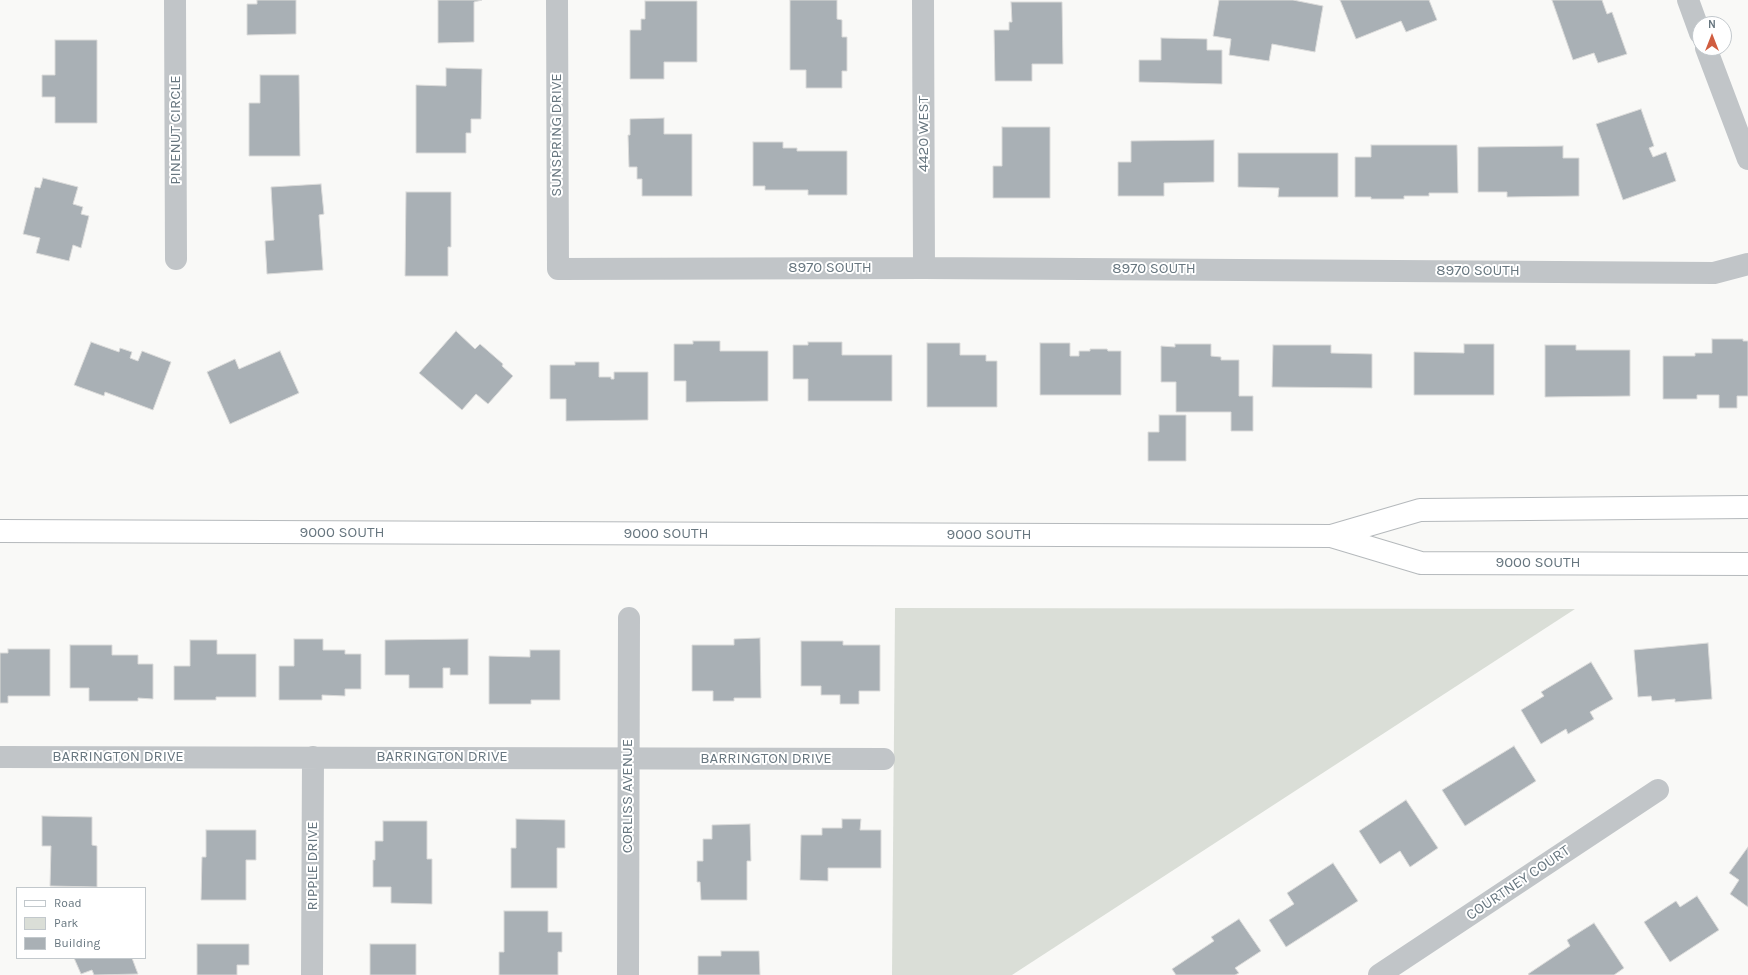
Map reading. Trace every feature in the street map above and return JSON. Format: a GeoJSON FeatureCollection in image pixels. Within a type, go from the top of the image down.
{"type":"FeatureCollection","features":[{"type":"Feature","properties":{"kind":"main road","name":"9000 SOUTH"},"geometry":{"type":"LineString","coordinates":[[1331,536],[1420,510],[1748,507]]}},
{"type":"Feature","properties":{"kind":"main road","name":"9000 SOUTH"},"geometry":{"type":"LineString","coordinates":[[0,531],[1331,536],[1421,563],[1748,564]]}},
{"type":"Feature","properties":{"kind":"street","name":"PINENUT CIRCLE"},"geometry":{"type":"LineString","coordinates":[[175,0],[176,260]]}},
{"type":"Feature","properties":{"kind":"street","name":"SUNSPRING DRIVE"},"geometry":{"type":"LineString","coordinates":[[557,0],[558,269]]}},
{"type":"Feature","properties":{"kind":"street","name":"4420 WEST"},"geometry":{"type":"LineString","coordinates":[[923,0],[924,268]]}},
{"type":"Feature","properties":{"kind":"street"},"geometry":{"type":"LineString","coordinates":[[1688,0],[1694,16]]}},
{"type":"Feature","properties":{"kind":"street"},"geometry":{"type":"LineString","coordinates":[[1709,56],[1748,159]]}},
{"type":"Feature","properties":{"kind":"street","name":"8970 SOUTH"},"geometry":{"type":"LineString","coordinates":[[558,269],[924,268],[1714,273],[1748,264]]}},
{"type":"Feature","properties":{"kind":"street","name":"CORLISS AVENUE"},"geometry":{"type":"LineString","coordinates":[[628,975],[629,618]]}},
{"type":"Feature","properties":{"kind":"street","name":"BARRINGTON DRIVE"},"geometry":{"type":"LineString","coordinates":[[0,757],[884,759]]}},
{"type":"Feature","properties":{"kind":"street","name":"RIPPLE DRIVE"},"geometry":{"type":"LineString","coordinates":[[312,975],[313,757]]}},
{"type":"Feature","properties":{"kind":"street","name":"COURTNEY COURT"},"geometry":{"type":"LineString","coordinates":[[1379,975],[1658,790]]}},
{"type":"Feature","properties":{"kind":"green space"},"geometry":{"type":"Polygon","coordinates":[[[895,608],[1575,609],[1012,975],[892,975],[895,608]]]}},
{"type":"Feature","properties":{"kind":"building"},"geometry":{"type":"Polygon","coordinates":[[[257,0],[296,0],[296,34],[247,35],[247,4],[257,4],[257,0]]]}},
{"type":"Feature","properties":{"kind":"building"},"geometry":{"type":"Polygon","coordinates":[[[438,0],[482,0],[474,2],[474,42],[438,43],[438,0]]]}},
{"type":"Feature","properties":{"kind":"building"},"geometry":{"type":"Polygon","coordinates":[[[790,0],[837,0],[837,19],[842,20],[842,37],[847,37],[847,71],[842,71],[842,88],[806,88],[806,70],[790,70],[790,0]]]}},
{"type":"Feature","properties":{"kind":"building"},"geometry":{"type":"Polygon","coordinates":[[[1219,0],[1293,0],[1323,6],[1315,52],[1272,44],[1269,61],[1229,55],[1231,39],[1213,36],[1219,0]]]}},
{"type":"Feature","properties":{"kind":"building"},"geometry":{"type":"Polygon","coordinates":[[[1340,0],[1429,0],[1437,20],[1406,32],[1401,21],[1356,39],[1340,0]]]}},
{"type":"Feature","properties":{"kind":"building"},"geometry":{"type":"Polygon","coordinates":[[[1552,0],[1602,0],[1607,14],[1612,12],[1627,54],[1598,63],[1594,53],[1573,60],[1552,0]]]}},
{"type":"Feature","properties":{"kind":"building"},"geometry":{"type":"Polygon","coordinates":[[[645,1],[697,1],[697,62],[664,62],[664,79],[630,79],[630,30],[641,30],[641,19],[645,19],[645,1]]]}},
{"type":"Feature","properties":{"kind":"building"},"geometry":{"type":"Polygon","coordinates":[[[1011,2],[1062,2],[1063,64],[1032,64],[1032,81],[995,81],[994,30],[1009,30],[1009,22],[1012,22],[1011,2]]]}},
{"type":"Feature","properties":{"kind":"building"},"geometry":{"type":"Polygon","coordinates":[[[1161,38],[1207,39],[1207,50],[1222,50],[1222,84],[1139,82],[1139,60],[1161,60],[1161,38]]]}},
{"type":"Feature","properties":{"kind":"building"},"geometry":{"type":"Polygon","coordinates":[[[55,40],[97,40],[97,123],[55,123],[55,97],[42,97],[42,75],[55,75],[55,40]]]}},
{"type":"Feature","properties":{"kind":"building"},"geometry":{"type":"Polygon","coordinates":[[[446,68],[482,69],[481,119],[471,119],[471,133],[466,133],[466,153],[416,153],[416,85],[446,86],[446,68]]]}},
{"type":"Feature","properties":{"kind":"building"},"geometry":{"type":"Polygon","coordinates":[[[260,75],[299,75],[300,156],[249,156],[249,103],[260,103],[260,75]]]}},
{"type":"Feature","properties":{"kind":"building"},"geometry":{"type":"Polygon","coordinates":[[[1641,109],[1654,146],[1649,148],[1653,157],[1666,152],[1676,181],[1623,200],[1596,124],[1641,109]]]}},
{"type":"Feature","properties":{"kind":"building"},"geometry":{"type":"Polygon","coordinates":[[[664,118],[664,134],[692,134],[692,196],[642,196],[642,179],[637,179],[637,167],[629,167],[628,135],[630,135],[630,119],[664,118]]]}},
{"type":"Feature","properties":{"kind":"building"},"geometry":{"type":"Polygon","coordinates":[[[1002,127],[1050,127],[1050,198],[993,198],[993,166],[1002,166],[1002,127]]]}},
{"type":"Feature","properties":{"kind":"building"},"geometry":{"type":"Polygon","coordinates":[[[1214,140],[1214,182],[1164,183],[1164,196],[1118,196],[1118,162],[1131,162],[1131,141],[1214,140]]]}},
{"type":"Feature","properties":{"kind":"building"},"geometry":{"type":"Polygon","coordinates":[[[753,142],[783,142],[783,148],[797,148],[797,151],[847,151],[847,195],[808,195],[808,190],[765,190],[765,186],[753,186],[753,142]]]}},
{"type":"Feature","properties":{"kind":"building"},"geometry":{"type":"Polygon","coordinates":[[[1371,145],[1457,145],[1458,193],[1429,193],[1429,196],[1404,196],[1404,199],[1371,199],[1371,197],[1355,197],[1355,157],[1371,157],[1371,145]]]}},
{"type":"Feature","properties":{"kind":"building"},"geometry":{"type":"Polygon","coordinates":[[[1563,146],[1563,158],[1579,158],[1579,196],[1507,197],[1507,192],[1478,192],[1478,147],[1563,146]]]}},
{"type":"Feature","properties":{"kind":"building"},"geometry":{"type":"Polygon","coordinates":[[[1238,153],[1338,153],[1338,197],[1278,197],[1279,188],[1238,187],[1238,153]]]}},
{"type":"Feature","properties":{"kind":"building"},"geometry":{"type":"Polygon","coordinates":[[[43,178],[78,187],[73,204],[83,207],[81,214],[89,216],[81,248],[73,245],[69,261],[36,253],[40,238],[23,234],[35,187],[40,188],[43,178]]]}},
{"type":"Feature","properties":{"kind":"building"},"geometry":{"type":"Polygon","coordinates":[[[321,184],[324,214],[319,215],[323,270],[267,274],[265,241],[274,240],[271,187],[321,184]]]}},
{"type":"Feature","properties":{"kind":"building"},"geometry":{"type":"Polygon","coordinates":[[[406,192],[451,192],[451,247],[448,247],[448,276],[405,276],[406,192]]]}},
{"type":"Feature","properties":{"kind":"building"},"geometry":{"type":"Polygon","coordinates":[[[456,331],[475,349],[480,344],[503,364],[502,366],[513,376],[488,404],[476,394],[462,410],[419,373],[456,331]]]}},
{"type":"Feature","properties":{"kind":"building"},"geometry":{"type":"Polygon","coordinates":[[[1712,339],[1743,339],[1743,341],[1748,341],[1748,396],[1737,396],[1737,408],[1719,408],[1719,395],[1697,395],[1697,399],[1663,399],[1663,356],[1695,356],[1695,353],[1712,353],[1712,339]]]}},
{"type":"Feature","properties":{"kind":"building"},"geometry":{"type":"Polygon","coordinates":[[[693,341],[720,341],[720,351],[768,351],[768,401],[686,402],[686,381],[674,381],[674,344],[693,344],[693,341]]]}},
{"type":"Feature","properties":{"kind":"building"},"geometry":{"type":"Polygon","coordinates":[[[91,342],[119,352],[120,348],[132,352],[130,358],[138,361],[142,351],[171,362],[153,410],[105,392],[104,396],[74,385],[91,342]]]}},
{"type":"Feature","properties":{"kind":"building"},"geometry":{"type":"Polygon","coordinates":[[[808,342],[842,342],[842,355],[892,355],[892,401],[808,401],[808,379],[793,379],[793,345],[808,345],[808,342]]]}},
{"type":"Feature","properties":{"kind":"building"},"geometry":{"type":"Polygon","coordinates":[[[927,343],[960,343],[960,355],[986,355],[986,361],[997,361],[997,407],[927,407],[927,343]]]}},
{"type":"Feature","properties":{"kind":"building"},"geometry":{"type":"Polygon","coordinates":[[[1040,343],[1070,343],[1070,356],[1079,356],[1079,351],[1090,351],[1090,349],[1121,351],[1121,395],[1040,395],[1040,343]]]}},
{"type":"Feature","properties":{"kind":"building"},"geometry":{"type":"Polygon","coordinates":[[[1175,344],[1211,344],[1211,356],[1221,357],[1221,360],[1239,360],[1239,396],[1253,396],[1253,431],[1231,431],[1231,412],[1176,412],[1176,382],[1161,382],[1161,346],[1175,347],[1175,344]]]}},
{"type":"Feature","properties":{"kind":"building"},"geometry":{"type":"Polygon","coordinates":[[[1464,344],[1494,344],[1494,395],[1414,395],[1414,352],[1464,353],[1464,344]]]}},
{"type":"Feature","properties":{"kind":"building"},"geometry":{"type":"Polygon","coordinates":[[[1273,345],[1331,345],[1331,353],[1372,354],[1372,388],[1272,387],[1273,345]]]}},
{"type":"Feature","properties":{"kind":"building"},"geometry":{"type":"Polygon","coordinates":[[[1545,345],[1576,345],[1576,350],[1630,350],[1630,396],[1545,397],[1545,345]]]}},
{"type":"Feature","properties":{"kind":"building"},"geometry":{"type":"Polygon","coordinates":[[[280,351],[299,393],[230,424],[207,372],[235,359],[239,369],[280,351]]]}},
{"type":"Feature","properties":{"kind":"building"},"geometry":{"type":"Polygon","coordinates":[[[575,362],[599,362],[599,377],[611,377],[611,379],[614,379],[614,372],[648,372],[648,420],[566,421],[566,399],[550,399],[550,365],[575,365],[575,362]]]}},
{"type":"Feature","properties":{"kind":"building"},"geometry":{"type":"Polygon","coordinates":[[[1159,415],[1186,415],[1186,461],[1148,461],[1148,432],[1159,432],[1159,415]]]}},
{"type":"Feature","properties":{"kind":"building"},"geometry":{"type":"Polygon","coordinates":[[[760,638],[761,698],[734,698],[734,701],[713,701],[713,691],[692,691],[692,645],[734,645],[734,639],[760,638]]]}},
{"type":"Feature","properties":{"kind":"building"},"geometry":{"type":"Polygon","coordinates":[[[294,639],[323,639],[323,650],[345,650],[345,654],[361,654],[361,689],[345,689],[345,696],[322,695],[322,700],[279,700],[279,666],[294,666],[294,639]]]}},
{"type":"Feature","properties":{"kind":"building"},"geometry":{"type":"Polygon","coordinates":[[[468,639],[468,675],[450,675],[450,668],[443,668],[443,688],[409,688],[409,675],[385,675],[385,640],[468,639]]]}},
{"type":"Feature","properties":{"kind":"building"},"geometry":{"type":"Polygon","coordinates":[[[190,640],[217,640],[217,654],[256,654],[256,697],[216,697],[216,700],[174,700],[174,666],[190,666],[190,640]]]}},
{"type":"Feature","properties":{"kind":"building"},"geometry":{"type":"Polygon","coordinates":[[[801,641],[843,641],[843,645],[880,645],[880,691],[859,691],[859,704],[840,704],[840,695],[821,695],[821,686],[801,686],[801,641]]]}},
{"type":"Feature","properties":{"kind":"building"},"geometry":{"type":"Polygon","coordinates":[[[1708,643],[1712,699],[1675,702],[1675,699],[1652,701],[1651,696],[1638,697],[1634,650],[1708,643]]]}},
{"type":"Feature","properties":{"kind":"building"},"geometry":{"type":"Polygon","coordinates":[[[70,645],[112,645],[112,655],[138,655],[138,664],[153,664],[153,699],[138,698],[138,701],[89,701],[89,688],[70,688],[70,645]]]}},
{"type":"Feature","properties":{"kind":"building"},"geometry":{"type":"Polygon","coordinates":[[[8,649],[50,649],[50,696],[8,696],[8,703],[0,703],[0,653],[8,653],[8,649]]]}},
{"type":"Feature","properties":{"kind":"building"},"geometry":{"type":"Polygon","coordinates":[[[530,650],[560,650],[560,700],[531,700],[531,704],[489,704],[489,656],[530,657],[530,650]]]}},
{"type":"Feature","properties":{"kind":"building"},"geometry":{"type":"Polygon","coordinates":[[[1591,662],[1613,699],[1590,712],[1594,719],[1568,734],[1566,729],[1541,744],[1521,710],[1544,696],[1541,692],[1591,662]]]}},
{"type":"Feature","properties":{"kind":"building"},"geometry":{"type":"Polygon","coordinates":[[[1514,746],[1536,781],[1465,826],[1442,790],[1514,746]]]}},
{"type":"Feature","properties":{"kind":"building"},"geometry":{"type":"Polygon","coordinates":[[[1406,800],[1438,848],[1410,867],[1400,851],[1380,864],[1359,831],[1406,800]]]}},
{"type":"Feature","properties":{"kind":"building"},"geometry":{"type":"Polygon","coordinates":[[[42,816],[92,817],[92,845],[97,846],[97,887],[50,886],[51,846],[42,846],[42,816]]]}},
{"type":"Feature","properties":{"kind":"building"},"geometry":{"type":"Polygon","coordinates":[[[516,819],[565,820],[565,848],[557,848],[557,888],[511,888],[511,848],[516,848],[516,819]]]}},
{"type":"Feature","properties":{"kind":"building"},"geometry":{"type":"Polygon","coordinates":[[[842,819],[861,819],[860,830],[881,830],[881,868],[828,868],[828,881],[800,880],[801,835],[822,835],[822,828],[842,828],[842,819]]]}},
{"type":"Feature","properties":{"kind":"building"},"geometry":{"type":"Polygon","coordinates":[[[383,821],[427,821],[427,859],[432,859],[432,904],[391,903],[391,887],[373,887],[375,841],[383,841],[383,821]]]}},
{"type":"Feature","properties":{"kind":"building"},"geometry":{"type":"Polygon","coordinates":[[[750,824],[751,861],[747,861],[747,900],[701,900],[700,882],[697,882],[697,861],[703,861],[703,839],[712,839],[712,825],[750,824]]]}},
{"type":"Feature","properties":{"kind":"building"},"geometry":{"type":"Polygon","coordinates":[[[206,830],[256,830],[256,860],[246,860],[246,900],[201,900],[202,857],[206,857],[206,830]]]}},
{"type":"Feature","properties":{"kind":"building"},"geometry":{"type":"Polygon","coordinates":[[[1748,847],[1748,907],[1730,894],[1739,880],[1729,873],[1748,847]]]}},
{"type":"Feature","properties":{"kind":"building"},"geometry":{"type":"Polygon","coordinates":[[[1333,863],[1358,901],[1286,947],[1269,920],[1294,904],[1287,893],[1333,863]]]}},
{"type":"Feature","properties":{"kind":"building"},"geometry":{"type":"Polygon","coordinates":[[[1697,896],[1719,930],[1670,962],[1644,922],[1676,901],[1680,907],[1697,896]]]}},
{"type":"Feature","properties":{"kind":"building"},"geometry":{"type":"Polygon","coordinates":[[[504,911],[548,911],[548,932],[562,932],[562,952],[558,952],[558,975],[499,975],[499,952],[504,952],[504,911]]]}},
{"type":"Feature","properties":{"kind":"building"},"geometry":{"type":"Polygon","coordinates":[[[1239,919],[1261,951],[1235,968],[1239,973],[1235,975],[1176,975],[1172,969],[1214,941],[1211,937],[1239,919]]]}},
{"type":"Feature","properties":{"kind":"building"},"geometry":{"type":"Polygon","coordinates":[[[1594,923],[1624,968],[1614,975],[1528,974],[1570,946],[1567,940],[1594,923]]]}},
{"type":"Feature","properties":{"kind":"building"},"geometry":{"type":"Polygon","coordinates":[[[197,944],[249,944],[249,965],[237,965],[237,975],[197,975],[197,944]]]}},
{"type":"Feature","properties":{"kind":"building"},"geometry":{"type":"Polygon","coordinates":[[[370,944],[416,944],[416,975],[370,975],[370,944]]]}},
{"type":"Feature","properties":{"kind":"building"},"geometry":{"type":"Polygon","coordinates":[[[721,951],[759,951],[760,975],[698,975],[698,956],[721,956],[721,951]]]}},
{"type":"Feature","properties":{"kind":"building"},"geometry":{"type":"Polygon","coordinates":[[[74,959],[132,959],[138,974],[94,975],[92,970],[81,974],[74,959]]]}}]}
